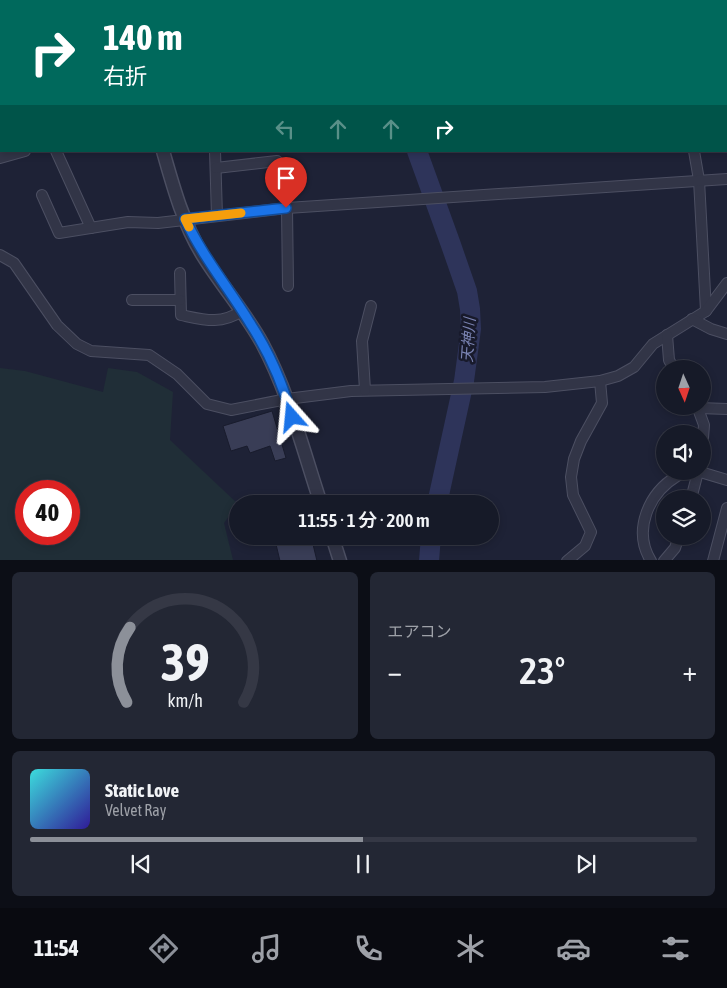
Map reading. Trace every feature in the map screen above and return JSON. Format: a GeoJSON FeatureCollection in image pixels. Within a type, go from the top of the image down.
{"type":"FeatureCollection","features":[{"type":"Feature","properties":{"kind":"street"},"geometry":{"type":"LineString","coordinates":[[0,158],[21,152]]}},
{"type":"Feature","properties":{"kind":"street"},"geometry":{"type":"LineString","coordinates":[[56,152],[91,228]]}},
{"type":"Feature","properties":{"kind":"street"},"geometry":{"type":"LineString","coordinates":[[163,152],[185,219],[202,254],[242,311],[262,344],[287,399],[318,495]]}},
{"type":"Feature","properties":{"kind":"street"},"geometry":{"type":"LineString","coordinates":[[215,152],[217,216]]}},
{"type":"Feature","properties":{"kind":"street"},"geometry":{"type":"LineString","coordinates":[[694,152],[698,180],[706,311]]}},
{"type":"Feature","properties":{"kind":"street"},"geometry":{"type":"LineString","coordinates":[[216,168],[277,161]]}},
{"type":"Feature","properties":{"kind":"street"},"geometry":{"type":"LineString","coordinates":[[42,195],[59,233],[128,222],[158,223],[286,208],[727,179]]}},
{"type":"Feature","properties":{"kind":"street"},"geometry":{"type":"LineString","coordinates":[[286,208],[288,286]]}},
{"type":"Feature","properties":{"kind":"street"},"geometry":{"type":"LineString","coordinates":[[0,255],[14,264],[57,325],[77,344],[91,351],[150,355],[177,374],[207,404],[231,410],[287,399],[365,390],[545,386],[600,381],[618,376],[634,367],[652,344],[706,311],[727,284]]}},
{"type":"Feature","properties":{"kind":"street"},"geometry":{"type":"LineString","coordinates":[[180,273],[181,315],[212,321],[230,319],[242,311]]}},
{"type":"Feature","properties":{"kind":"street"},"geometry":{"type":"LineString","coordinates":[[132,300],[180,300]]}},
{"type":"Feature","properties":{"kind":"street"},"geometry":{"type":"LineString","coordinates":[[365,390],[362,341],[371,306]]}},
{"type":"Feature","properties":{"kind":"street"},"geometry":{"type":"LineString","coordinates":[[692,320],[727,334]]}},
{"type":"Feature","properties":{"kind":"street"},"geometry":{"type":"LineString","coordinates":[[667,336],[669,360]]}},
{"type":"Feature","properties":{"kind":"street"},"geometry":{"type":"LineString","coordinates":[[567,560],[585,546],[591,532],[573,495],[571,477],[574,459],[581,441],[602,403],[600,381]]}},
{"type":"Feature","properties":{"kind":"street"},"geometry":{"type":"LineString","coordinates":[[711,408],[727,409]]}},
{"type":"Feature","properties":{"kind":"street"},"geometry":{"type":"LineString","coordinates":[[711,475],[727,480]]}},
{"type":"Feature","properties":{"kind":"street"},"geometry":{"type":"LineString","coordinates":[[651,560],[643,538],[643,518],[658,492],[672,480]]}},
{"type":"Feature","properties":{"kind":"street"},"geometry":{"type":"LineString","coordinates":[[713,560],[727,508]]}},
{"type":"Feature","properties":{"kind":"street"},"geometry":{"type":"LineString","coordinates":[[335,545],[340,560]]}},
{"type":"Feature","properties":{"kind":"street"},"geometry":{"type":"LineString","coordinates":[[664,560],[676,545]]}},
{"type":"Feature","properties":{"kind":"shaded area"},"geometry":{"type":"Polygon","coordinates":[[[0,368],[25,371],[103,392],[108,368],[137,372],[173,392],[170,440],[229,496],[229,516],[224,523],[233,560],[0,560],[0,368]]]}},
{"type":"Feature","properties":{"kind":"building"},"geometry":{"type":"Polygon","coordinates":[[[272,411],[286,458],[275,461],[270,446],[250,453],[247,446],[231,451],[223,426],[272,411]]]}},
{"type":"Feature","properties":{"kind":"building"},"geometry":{"type":"Polygon","coordinates":[[[276,545],[313,545],[317,560],[280,560],[276,545]]]}},
{"type":"Feature","properties":{"kind":"waterway","name":"天神川"},"geometry":{"type":"LineString","coordinates":[[417,152],[467,291],[470,309],[471,329],[464,381],[439,495]]}},
{"type":"Feature","properties":{"kind":"waterway","name":"天神川"},"geometry":{"type":"LineString","coordinates":[[429,560],[430,545]]}},
{"type":"Feature","properties":{"kind":"slow traffic"},"geometry":{"type":"LineString","coordinates":[[189,227],[185,219],[241,213]]}},
{"type":"Feature","properties":{"kind":"route"},"geometry":{"type":"LineString","coordinates":[[286,208],[185,219],[202,254],[250,322],[262,344],[275,369],[292,417]]}}]}
